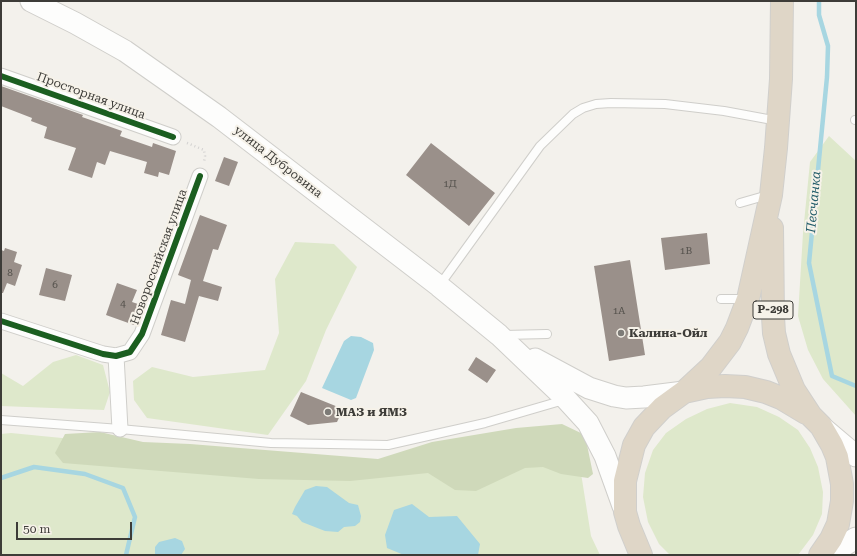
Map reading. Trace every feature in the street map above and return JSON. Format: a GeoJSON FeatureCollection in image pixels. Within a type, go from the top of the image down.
{"type":"FeatureCollection","features":[{"type":"Feature","properties":{"kind":"highway","name":"Р-298"},"geometry":{"type":"LineString","coordinates":[[649,555],[638,546],[625,512],[625,481],[634,445],[644,427],[662,408],[684,392],[711,367],[730,342],[748,299],[771,195],[781,79],[782,1]]}},
{"type":"Feature","properties":{"kind":"highway","name":"Р-298"},"geometry":{"type":"LineString","coordinates":[[771,195],[774,333],[779,354],[794,390],[816,421],[837,457],[842,484],[842,501],[838,524],[831,539],[820,555]]}},
{"type":"Feature","properties":{"kind":"highway","name":"Р-298"},"geometry":{"type":"LineString","coordinates":[[684,392],[708,387],[745,387],[766,392],[781,398],[816,421]]}},
{"type":"Feature","properties":{"kind":"main road","name":"улица Дубровина"},"geometry":{"type":"LineString","coordinates":[[31,1],[76,23],[125,51],[219,117],[439,286],[504,340]]}},
{"type":"Feature","properties":{"kind":"main road"},"geometry":{"type":"LineString","coordinates":[[504,340],[589,388],[600,392],[626,398],[661,396],[684,392]]}},
{"type":"Feature","properties":{"kind":"main road"},"geometry":{"type":"LineString","coordinates":[[504,340],[566,399],[588,423],[611,470],[625,512]]}},
{"type":"Feature","properties":{"kind":"main road"},"geometry":{"type":"LineString","coordinates":[[816,421],[856,456]]}},
{"type":"Feature","properties":{"kind":"main road"},"geometry":{"type":"LineString","coordinates":[[829,555],[856,538]]}},
{"type":"Feature","properties":{"kind":"street","name":"Просторная улица"},"geometry":{"type":"LineString","coordinates":[[1,76],[173,137]]}},
{"type":"Feature","properties":{"kind":"street","name":"Новороссийская улица"},"geometry":{"type":"LineString","coordinates":[[116,356],[130,352],[142,334],[200,176]]}},
{"type":"Feature","properties":{"kind":"street"},"geometry":{"type":"LineString","coordinates":[[1,321],[103,354],[116,356],[120,429]]}},
{"type":"Feature","properties":{"kind":"lane"},"geometry":{"type":"LineString","coordinates":[[439,286],[540,146],[573,114],[583,108],[611,102],[665,104],[724,111],[778,121]]}},
{"type":"Feature","properties":{"kind":"lane"},"geometry":{"type":"LineString","coordinates":[[740,203],[771,195]]}},
{"type":"Feature","properties":{"kind":"lane"},"geometry":{"type":"LineString","coordinates":[[721,299],[748,299]]}},
{"type":"Feature","properties":{"kind":"lane"},"geometry":{"type":"LineString","coordinates":[[504,340],[548,334]]}},
{"type":"Feature","properties":{"kind":"lane"},"geometry":{"type":"LineString","coordinates":[[1,420],[271,443],[388,445],[485,423],[566,399]]}},
{"type":"Feature","properties":{"kind":"path"},"geometry":{"type":"LineString","coordinates":[[173,137],[204,150],[205,156],[200,176]]}},
{"type":"Feature","properties":{"kind":"green space"},"geometry":{"type":"Polygon","coordinates":[[[829,136],[856,161],[856,416],[823,379],[808,350],[798,316],[803,233],[810,162],[829,136]]]}},
{"type":"Feature","properties":{"kind":"green space"},"geometry":{"type":"Polygon","coordinates":[[[295,242],[334,244],[357,267],[326,330],[306,381],[268,435],[147,418],[134,400],[133,381],[152,367],[193,377],[265,370],[279,333],[275,279],[295,242]]]}},
{"type":"Feature","properties":{"kind":"green space"},"geometry":{"type":"Polygon","coordinates":[[[76,355],[103,365],[110,392],[104,410],[1,406],[1,373],[23,386],[53,362],[76,355]]]}},
{"type":"Feature","properties":{"kind":"green space"},"geometry":{"type":"Polygon","coordinates":[[[730,403],[757,407],[779,417],[798,430],[810,448],[818,467],[823,492],[822,514],[813,535],[798,555],[670,555],[659,544],[648,522],[643,497],[645,473],[653,450],[666,433],[686,419],[707,409],[730,403]]]}},
{"type":"Feature","properties":{"kind":"green space"},"geometry":{"type":"Polygon","coordinates":[[[562,424],[585,435],[593,474],[588,478],[561,474],[543,467],[525,468],[476,491],[455,490],[428,473],[350,481],[259,479],[63,463],[55,453],[65,434],[100,432],[143,442],[190,444],[378,459],[432,442],[516,428],[562,424]]]}},
{"type":"Feature","properties":{"kind":"green space"},"geometry":{"type":"Polygon","coordinates":[[[11,433],[276,459],[410,463],[577,448],[591,536],[600,555],[1,555],[1,434],[11,433]]]}},
{"type":"Feature","properties":{"kind":"water"},"geometry":{"type":"Polygon","coordinates":[[[351,336],[361,337],[373,343],[374,350],[356,398],[351,400],[322,388],[344,341],[351,336]]]}},
{"type":"Feature","properties":{"kind":"water"},"geometry":{"type":"Polygon","coordinates":[[[316,486],[327,487],[349,503],[358,505],[361,516],[360,522],[355,526],[344,527],[338,532],[325,531],[302,522],[297,516],[292,514],[305,490],[316,486]]]}},
{"type":"Feature","properties":{"kind":"water"},"geometry":{"type":"Polygon","coordinates":[[[412,504],[429,517],[457,516],[480,544],[478,555],[404,555],[387,548],[385,535],[394,510],[412,504]]]}},
{"type":"Feature","properties":{"kind":"water"},"geometry":{"type":"Polygon","coordinates":[[[175,538],[182,541],[185,549],[181,555],[155,555],[155,547],[159,542],[175,538]]]}},
{"type":"Feature","properties":{"kind":"building"},"geometry":{"type":"Polygon","coordinates":[[[1,86],[83,115],[82,117],[122,131],[120,136],[152,147],[153,143],[176,151],[169,175],[159,172],[158,177],[144,173],[147,162],[110,151],[105,165],[97,162],[92,178],[68,170],[76,148],[44,138],[47,127],[31,121],[32,118],[1,106],[1,86]]]}},
{"type":"Feature","properties":{"kind":"building"},"geometry":{"type":"Polygon","coordinates":[[[431,143],[495,193],[469,226],[406,175],[431,143]]]}},
{"type":"Feature","properties":{"kind":"building"},"geometry":{"type":"Polygon","coordinates":[[[224,157],[238,162],[229,186],[215,181],[224,157]]]}},
{"type":"Feature","properties":{"kind":"building"},"geometry":{"type":"Polygon","coordinates":[[[200,215],[227,225],[218,250],[213,249],[203,281],[222,287],[218,301],[199,296],[185,342],[161,335],[171,300],[185,304],[191,280],[178,275],[200,215]]]}},
{"type":"Feature","properties":{"kind":"building"},"geometry":{"type":"Polygon","coordinates":[[[707,233],[710,264],[665,270],[661,238],[707,233]]]}},
{"type":"Feature","properties":{"kind":"building"},"geometry":{"type":"Polygon","coordinates":[[[5,248],[17,252],[14,262],[22,265],[15,286],[7,283],[3,293],[1,293],[1,250],[4,251],[5,248]]]}},
{"type":"Feature","properties":{"kind":"building"},"geometry":{"type":"Polygon","coordinates":[[[630,260],[645,355],[609,361],[594,266],[630,260]]]}},
{"type":"Feature","properties":{"kind":"building"},"geometry":{"type":"Polygon","coordinates":[[[46,268],[72,275],[65,301],[39,295],[46,268]]]}},
{"type":"Feature","properties":{"kind":"building"},"geometry":{"type":"Polygon","coordinates":[[[117,283],[137,290],[132,302],[141,305],[134,325],[106,315],[117,283]]]}},
{"type":"Feature","properties":{"kind":"building"},"geometry":{"type":"Polygon","coordinates":[[[476,357],[496,370],[487,383],[468,370],[476,357]]]}},
{"type":"Feature","properties":{"kind":"building"},"geometry":{"type":"Polygon","coordinates":[[[301,392],[343,409],[337,422],[308,425],[290,416],[301,392]]]}},
{"type":"Feature","properties":{"kind":"waterway","name":"Песчанка"},"geometry":{"type":"LineString","coordinates":[[819,1],[819,15],[828,46],[827,77],[809,263],[832,376],[856,386]]}},
{"type":"Feature","properties":{"kind":"waterway","name":"Песчанка"},"geometry":{"type":"LineString","coordinates":[[1,478],[34,467],[85,474],[123,488],[135,517],[126,555]]}},
{"type":"Feature","properties":{"kind":"cycle path"},"geometry":{"type":"LineString","coordinates":[[1,76],[173,137]]}},
{"type":"Feature","properties":{"kind":"cycle path"},"geometry":{"type":"LineString","coordinates":[[1,321],[103,354],[116,356],[130,352],[142,334],[200,176]]}},
{"type":"Feature","properties":{"kind":"place","name":"Калина-Ойл"},"geometry":{"type":"Point","coordinates":[621,333]}},
{"type":"Feature","properties":{"kind":"place","name":"МАЗ и ЯМЗ"},"geometry":{"type":"Point","coordinates":[328,412]}}]}
